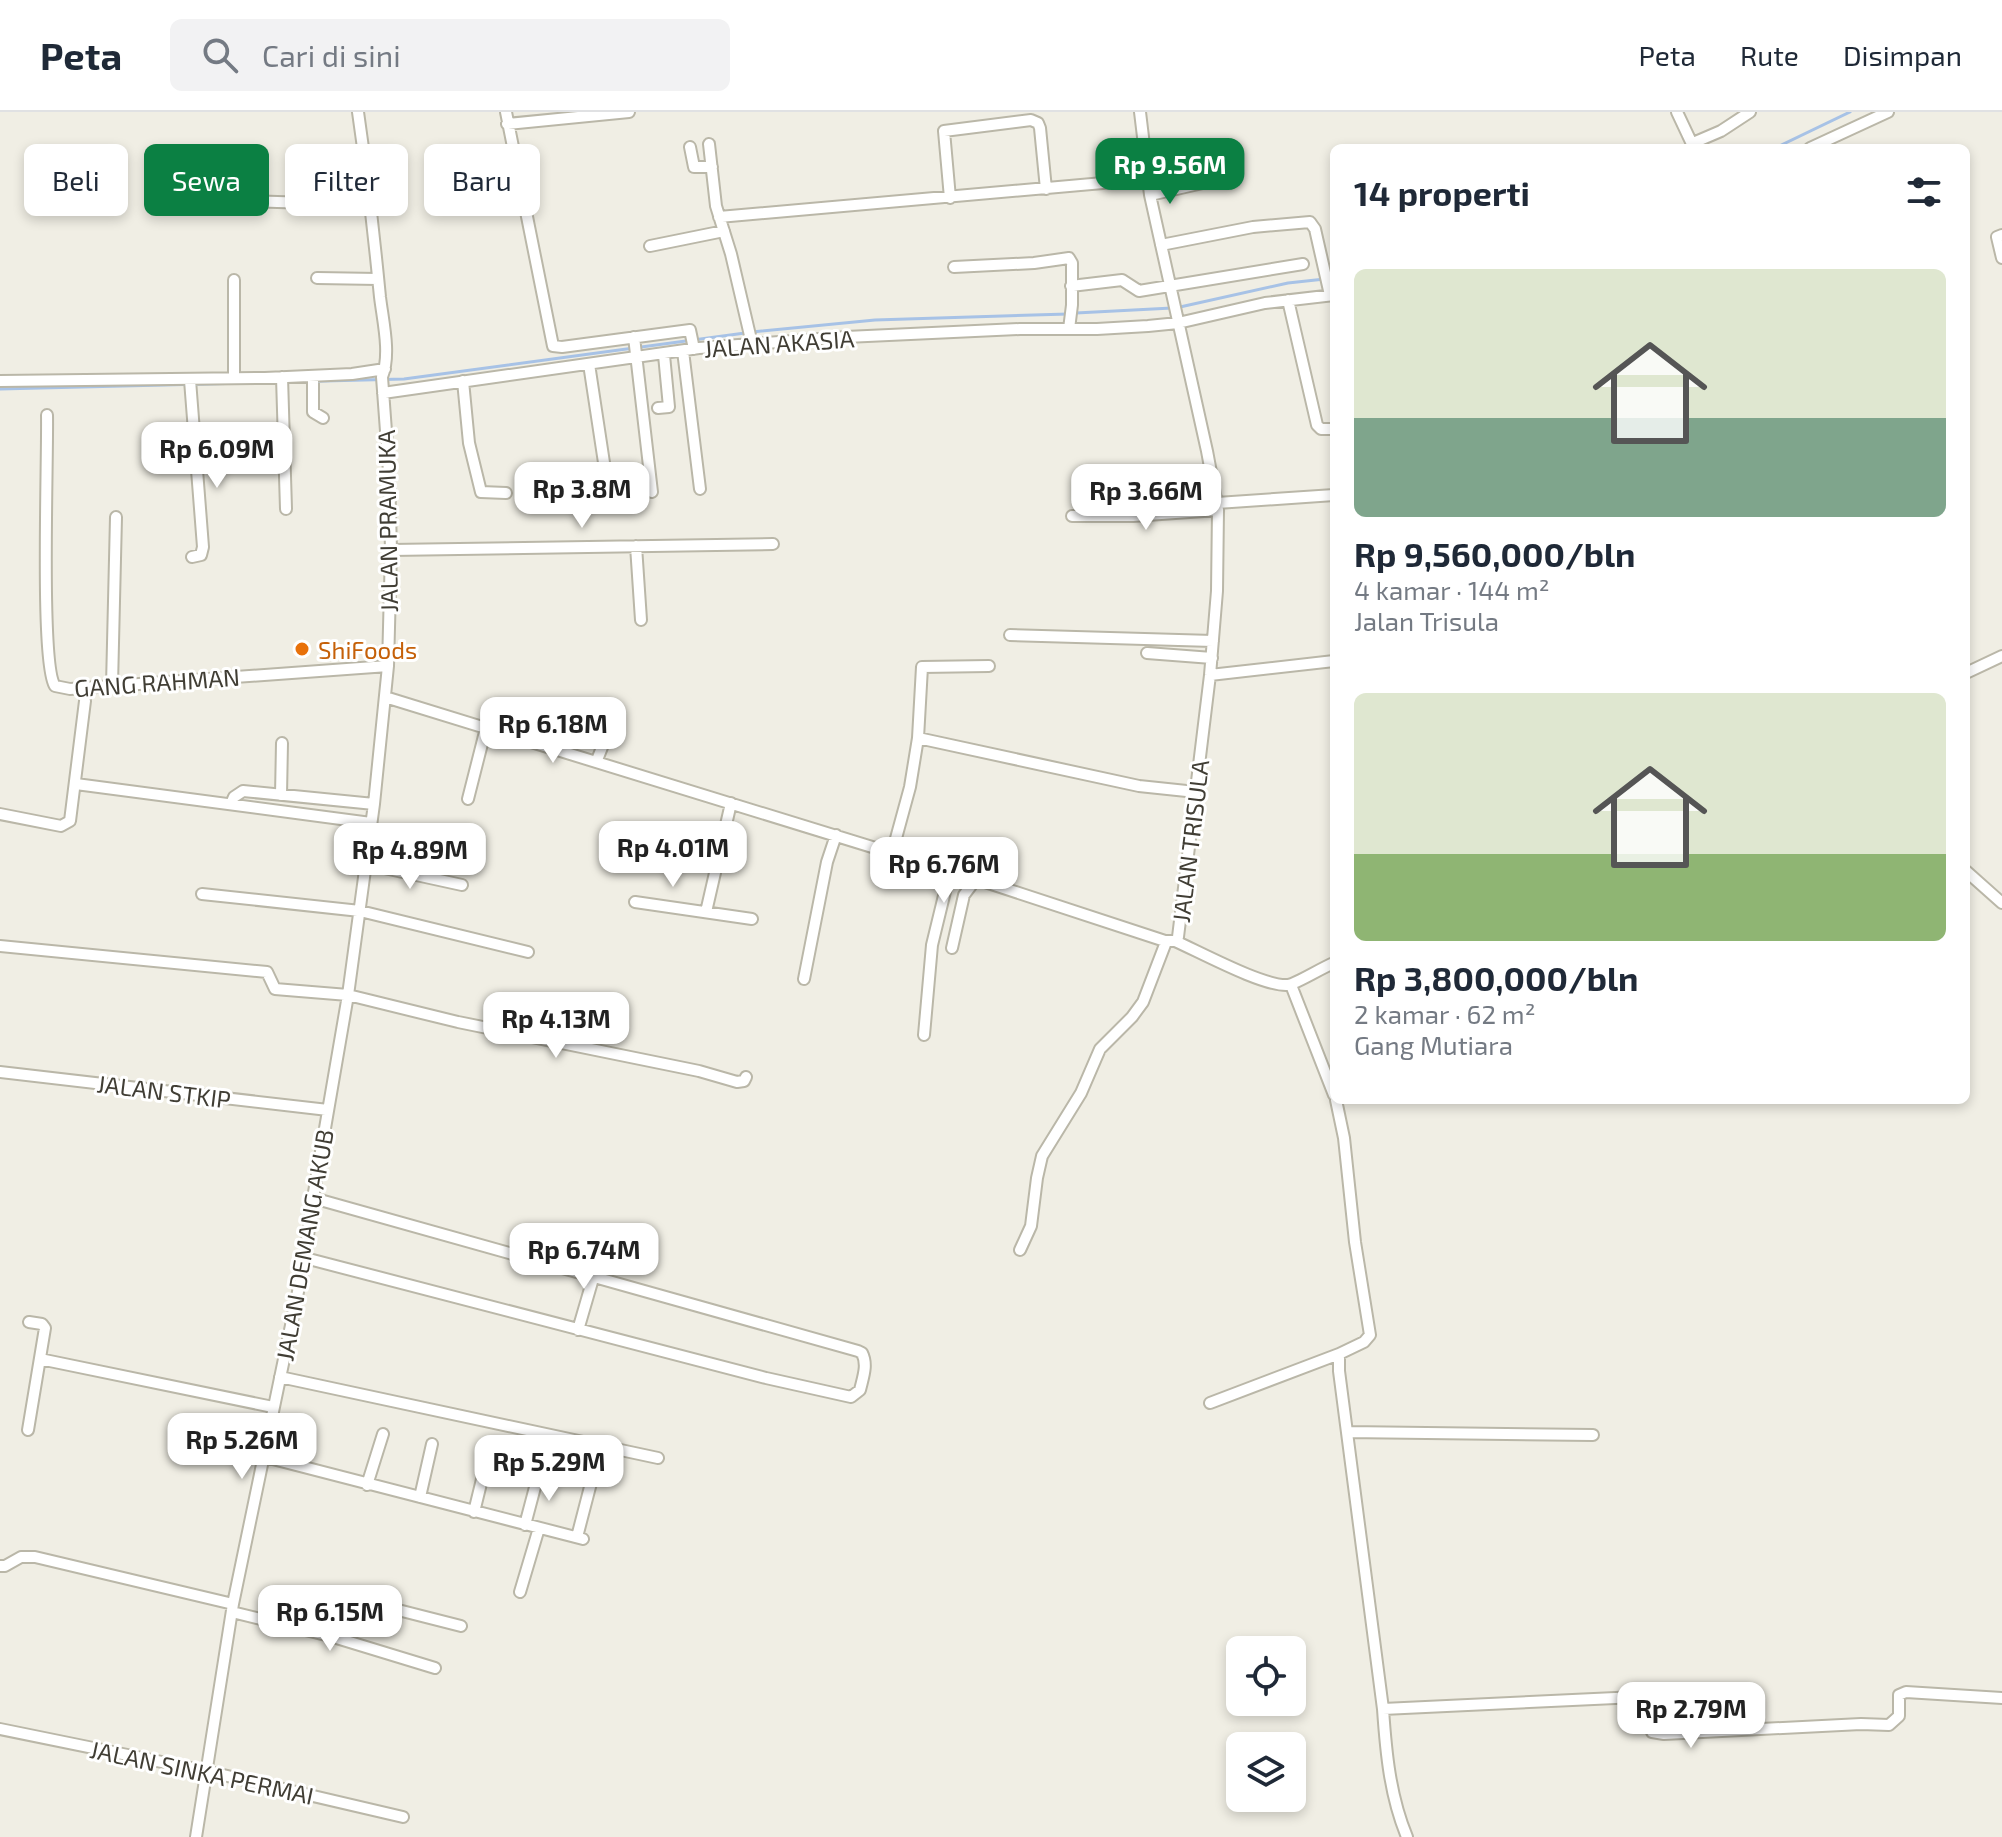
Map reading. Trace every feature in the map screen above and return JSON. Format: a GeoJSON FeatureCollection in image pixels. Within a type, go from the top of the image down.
{"type":"FeatureCollection","features":[{"type":"Feature","properties":{"kind":"street","name":"JALAN PRAMUKA"},"geometry":{"type":"LineString","coordinates":[[358,112],[363,144]]}},
{"type":"Feature","properties":{"kind":"street"},"geometry":{"type":"LineString","coordinates":[[506,112],[553,346],[690,330],[700,489]]}},
{"type":"Feature","properties":{"kind":"street"},"geometry":{"type":"LineString","coordinates":[[507,124],[629,112]]}},
{"type":"Feature","properties":{"kind":"street","name":"JALAN TRISULA"},"geometry":{"type":"LineString","coordinates":[[385,697],[597,760],[1170,942],[1178,937],[1212,658],[1218,507],[1150,195],[1140,112]]}},
{"type":"Feature","properties":{"kind":"street"},"geometry":{"type":"LineString","coordinates":[[1677,112],[1693,144]]}},
{"type":"Feature","properties":{"kind":"street"},"geometry":{"type":"LineString","coordinates":[[1695,144],[1750,112]]}},
{"type":"Feature","properties":{"kind":"street"},"geometry":{"type":"LineString","coordinates":[[1817,144],[1867,116],[1888,112]]}},
{"type":"Feature","properties":{"kind":"street"},"geometry":{"type":"LineString","coordinates":[[950,198],[944,131],[1031,120],[1038,123],[1040,128],[1046,189]]}},
{"type":"Feature","properties":{"kind":"street"},"geometry":{"type":"LineString","coordinates":[[709,144],[719,217],[751,339]]}},
{"type":"Feature","properties":{"kind":"street"},"geometry":{"type":"LineString","coordinates":[[690,147],[693,166],[697,169],[712,167]]}},
{"type":"Feature","properties":{"kind":"street"},"geometry":{"type":"LineString","coordinates":[[1150,195],[1229,177]]}},
{"type":"Feature","properties":{"kind":"street"},"geometry":{"type":"LineString","coordinates":[[719,217],[1148,179]]}},
{"type":"Feature","properties":{"kind":"street","name":"JALAN PRAMUKA"},"geometry":{"type":"LineString","coordinates":[[373,216],[391,550],[385,697]]}},
{"type":"Feature","properties":{"kind":"street"},"geometry":{"type":"LineString","coordinates":[[1161,245],[1253,227],[1310,222],[1315,229],[1330,289]]}},
{"type":"Feature","properties":{"kind":"street"},"geometry":{"type":"LineString","coordinates":[[650,246],[724,231]]}},
{"type":"Feature","properties":{"kind":"street"},"geometry":{"type":"LineString","coordinates":[[2002,235],[1997,237],[2002,258]]}},
{"type":"Feature","properties":{"kind":"street"},"geometry":{"type":"LineString","coordinates":[[954,267],[1069,258],[1069,328]]}},
{"type":"Feature","properties":{"kind":"street"},"geometry":{"type":"LineString","coordinates":[[1071,286],[1122,280],[1139,291],[1303,264]]}},
{"type":"Feature","properties":{"kind":"street"},"geometry":{"type":"LineString","coordinates":[[317,278],[378,279]]}},
{"type":"Feature","properties":{"kind":"street"},"geometry":{"type":"LineString","coordinates":[[234,280],[234,378]]}},
{"type":"Feature","properties":{"kind":"street","name":"JALAN AKASIA"},"geometry":{"type":"LineString","coordinates":[[0,381],[190,385],[234,378],[282,385],[463,381],[664,355],[751,339],[1069,328],[1178,321],[1330,293]]}},
{"type":"Feature","properties":{"kind":"street"},"geometry":{"type":"LineString","coordinates":[[1288,300],[1317,425],[1321,429],[1330,429]]}},
{"type":"Feature","properties":{"kind":"street"},"geometry":{"type":"LineString","coordinates":[[634,337],[652,492]]}},
{"type":"Feature","properties":{"kind":"street"},"geometry":{"type":"LineString","coordinates":[[658,408],[669,407],[664,355]]}},
{"type":"Feature","properties":{"kind":"street"},"geometry":{"type":"LineString","coordinates":[[589,364],[608,489]]}},
{"type":"Feature","properties":{"kind":"street"},"geometry":{"type":"LineString","coordinates":[[463,381],[469,443],[481,492],[506,493]]}},
{"type":"Feature","properties":{"kind":"street"},"geometry":{"type":"LineString","coordinates":[[313,382],[313,412],[323,418]]}},
{"type":"Feature","properties":{"kind":"street"},"geometry":{"type":"LineString","coordinates":[[190,385],[203,547],[201,555],[192,557]]}},
{"type":"Feature","properties":{"kind":"street"},"geometry":{"type":"LineString","coordinates":[[282,385],[286,509]]}},
{"type":"Feature","properties":{"kind":"street","name":"GANG RAHMAN"},"geometry":{"type":"LineString","coordinates":[[47,415],[47,610],[50,678],[55,686],[112,685],[388,666]]}},
{"type":"Feature","properties":{"kind":"street"},"geometry":{"type":"LineString","coordinates":[[1072,516],[1133,516],[1330,495]]}},
{"type":"Feature","properties":{"kind":"street"},"geometry":{"type":"LineString","coordinates":[[112,685],[116,517]]}},
{"type":"Feature","properties":{"kind":"street"},"geometry":{"type":"LineString","coordinates":[[391,550],[773,544]]}},
{"type":"Feature","properties":{"kind":"street"},"geometry":{"type":"LineString","coordinates":[[636,546],[641,620]]}},
{"type":"Feature","properties":{"kind":"street"},"geometry":{"type":"LineString","coordinates":[[1010,635],[1213,641]]}},
{"type":"Feature","properties":{"kind":"street"},"geometry":{"type":"LineString","coordinates":[[1147,653],[1212,658]]}},
{"type":"Feature","properties":{"kind":"street"},"geometry":{"type":"LineString","coordinates":[[1970,671],[2002,656]]}},
{"type":"Feature","properties":{"kind":"street"},"geometry":{"type":"LineString","coordinates":[[1210,675],[1330,661]]}},
{"type":"Feature","properties":{"kind":"street"},"geometry":{"type":"LineString","coordinates":[[892,853],[910,787],[918,738],[922,667],[989,666]]}},
{"type":"Feature","properties":{"kind":"street","name":"JALAN DEMANG AKUB"},"geometry":{"type":"LineString","coordinates":[[196,1837],[232,1608],[305,1258],[360,911],[385,697]]}},
{"type":"Feature","properties":{"kind":"street"},"geometry":{"type":"LineString","coordinates":[[0,814],[65,826],[71,819],[85,701]]}},
{"type":"Feature","properties":{"kind":"street"},"geometry":{"type":"LineString","coordinates":[[597,760],[616,712]]}},
{"type":"Feature","properties":{"kind":"street"},"geometry":{"type":"LineString","coordinates":[[468,799],[486,728]]}},
{"type":"Feature","properties":{"kind":"street"},"geometry":{"type":"LineString","coordinates":[[918,738],[1139,786],[1196,792]]}},
{"type":"Feature","properties":{"kind":"street"},"geometry":{"type":"LineString","coordinates":[[281,795],[282,743]]}},
{"type":"Feature","properties":{"kind":"street"},"geometry":{"type":"LineString","coordinates":[[76,784],[371,823]]}},
{"type":"Feature","properties":{"kind":"street"},"geometry":{"type":"LineString","coordinates":[[231,804],[234,797],[243,791],[374,804]]}},
{"type":"Feature","properties":{"kind":"street"},"geometry":{"type":"LineString","coordinates":[[706,912],[731,803]]}},
{"type":"Feature","properties":{"kind":"street"},"geometry":{"type":"LineString","coordinates":[[804,979],[827,862],[836,835]]}},
{"type":"Feature","properties":{"kind":"street"},"geometry":{"type":"LineString","coordinates":[[678,856],[716,865]]}},
{"type":"Feature","properties":{"kind":"street"},"geometry":{"type":"LineString","coordinates":[[366,864],[462,885]]}},
{"type":"Feature","properties":{"kind":"street"},"geometry":{"type":"LineString","coordinates":[[924,1035],[932,945],[950,871]]}},
{"type":"Feature","properties":{"kind":"street"},"geometry":{"type":"LineString","coordinates":[[1970,875],[2002,903]]}},
{"type":"Feature","properties":{"kind":"street"},"geometry":{"type":"LineString","coordinates":[[952,948],[964,895],[976,879]]}},
{"type":"Feature","properties":{"kind":"street"},"geometry":{"type":"LineString","coordinates":[[202,894],[360,911],[528,952]]}},
{"type":"Feature","properties":{"kind":"street"},"geometry":{"type":"LineString","coordinates":[[635,902],[752,919]]}},
{"type":"Feature","properties":{"kind":"street"},"geometry":{"type":"LineString","coordinates":[[1020,1250],[1031,1226],[1042,1156],[1081,1093],[1100,1049],[1143,1002],[1170,942],[1261,979],[1291,985],[1330,965]]}},
{"type":"Feature","properties":{"kind":"street"},"geometry":{"type":"LineString","coordinates":[[0,946],[267,972],[275,989],[348,995],[458,1022],[699,1071],[737,1082],[744,1081],[746,1077]]}},
{"type":"Feature","properties":{"kind":"street"},"geometry":{"type":"LineString","coordinates":[[1291,985],[1330,1085]]}},
{"type":"Feature","properties":{"kind":"street","name":"JALAN STKIP"},"geometry":{"type":"LineString","coordinates":[[0,1072],[328,1114]]}},
{"type":"Feature","properties":{"kind":"street"},"geometry":{"type":"LineString","coordinates":[[1210,1403],[1339,1362],[1370,1335],[1355,1242],[1344,1138],[1336,1104]]}},
{"type":"Feature","properties":{"kind":"street"},"geometry":{"type":"LineString","coordinates":[[305,1258],[766,1378],[851,1397],[860,1390],[866,1364],[858,1351],[313,1198]]}},
{"type":"Feature","properties":{"kind":"street"},"geometry":{"type":"LineString","coordinates":[[578,1330],[594,1275]]}},
{"type":"Feature","properties":{"kind":"street"},"geometry":{"type":"LineString","coordinates":[[28,1430],[45,1328],[42,1324],[29,1322]]}},
{"type":"Feature","properties":{"kind":"street"},"geometry":{"type":"LineString","coordinates":[[40,1359],[273,1407]]}},
{"type":"Feature","properties":{"kind":"street"},"geometry":{"type":"LineString","coordinates":[[1339,1362],[1383,1709],[1386,1763],[1399,1819],[1407,1837]]}},
{"type":"Feature","properties":{"kind":"street"},"geometry":{"type":"LineString","coordinates":[[280,1377],[658,1458]]}},
{"type":"Feature","properties":{"kind":"street"},"geometry":{"type":"LineString","coordinates":[[1347,1432],[1593,1435]]}},
{"type":"Feature","properties":{"kind":"street"},"geometry":{"type":"LineString","coordinates":[[367,1485],[383,1434]]}},
{"type":"Feature","properties":{"kind":"street"},"geometry":{"type":"LineString","coordinates":[[420,1497],[432,1444]]}},
{"type":"Feature","properties":{"kind":"street"},"geometry":{"type":"LineString","coordinates":[[265,1457],[580,1538],[591,1483]]}},
{"type":"Feature","properties":{"kind":"street"},"geometry":{"type":"LineString","coordinates":[[474,1512],[487,1459]]}},
{"type":"Feature","properties":{"kind":"street"},"geometry":{"type":"LineString","coordinates":[[525,1525],[539,1472]]}},
{"type":"Feature","properties":{"kind":"street"},"geometry":{"type":"LineString","coordinates":[[520,1592],[539,1528]]}},
{"type":"Feature","properties":{"kind":"street"},"geometry":{"type":"LineString","coordinates":[[0,1566],[21,1557],[35,1557],[232,1608],[435,1668]]}},
{"type":"Feature","properties":{"kind":"street"},"geometry":{"type":"LineString","coordinates":[[330,1636],[339,1599],[343,1596],[461,1626]]}},
{"type":"Feature","properties":{"kind":"street"},"geometry":{"type":"LineString","coordinates":[[1383,1709],[1637,1697],[1643,1704],[1652,1732],[1664,1734],[1889,1725],[1899,1716],[1899,1695],[1906,1692],[2002,1698]]}},
{"type":"Feature","properties":{"kind":"street","name":"JALAN SINKA PERMAI"},"geometry":{"type":"LineString","coordinates":[[0,1729],[206,1771],[403,1817]]}},
{"type":"Feature","properties":{"kind":"waterway"},"geometry":{"type":"LineString","coordinates":[[1783,144],[1850,112]]}},
{"type":"Feature","properties":{"kind":"waterway"},"geometry":{"type":"LineString","coordinates":[[1180,307],[1288,283],[1330,278]]}},
{"type":"Feature","properties":{"kind":"waterway"},"geometry":{"type":"LineString","coordinates":[[1076,313],[1172,308]]}},
{"type":"Feature","properties":{"kind":"waterway"},"geometry":{"type":"LineString","coordinates":[[752,332],[875,320],[1068,314]]}},
{"type":"Feature","properties":{"kind":"waterway"},"geometry":{"type":"LineString","coordinates":[[0,389],[404,379],[745,333]]}},
{"type":"Feature","properties":{"kind":"place","name":"ShiFoods"},"geometry":{"type":"Point","coordinates":[302,649]}}]}
